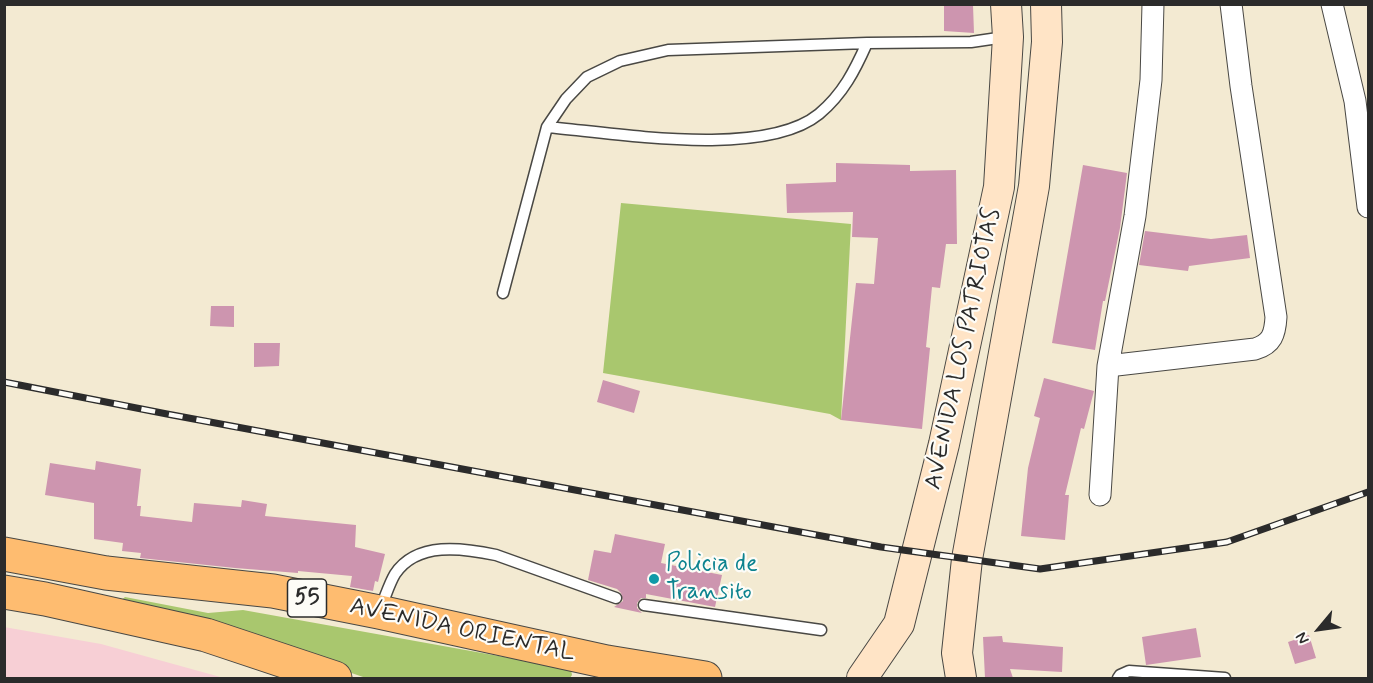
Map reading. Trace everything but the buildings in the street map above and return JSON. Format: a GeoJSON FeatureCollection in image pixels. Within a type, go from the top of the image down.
{"type":"FeatureCollection","features":[{"type":"Feature","properties":{"kind":"main road","name":"AVENIDA LOS PATRIOTAS"},"geometry":{"type":"LineString","coordinates":[[862,678],[899,624],[944,444],[999,187],[1008,37],[1006,4]]}},
{"type":"Feature","properties":{"kind":"main road","name":"AVENIDA LOS PATRIOTAS"},"geometry":{"type":"LineString","coordinates":[[961,678],[957,653],[967,559],[1034,186],[1047,42],[1046,4]]}},
{"type":"Feature","properties":{"kind":"main road","name":"AVENIDA ORIENTAL"},"geometry":{"type":"LineString","coordinates":[[4,554],[106,573],[273,591],[379,612],[599,670],[705,678]]}},
{"type":"Feature","properties":{"kind":"main road"},"geometry":{"type":"LineString","coordinates":[[96,610],[106,573]]}},
{"type":"Feature","properties":{"kind":"main road"},"geometry":{"type":"LineString","coordinates":[[4,592],[206,635],[336,678]]}},
{"type":"Feature","properties":{"kind":"street"},"geometry":{"type":"LineString","coordinates":[[1100,495],[1108,366],[1135,216],[1151,80],[1153,4]]}},
{"type":"Feature","properties":{"kind":"street"},"geometry":{"type":"LineString","coordinates":[[1108,366],[1255,349],[1264,346],[1272,339],[1275,331],[1276,317],[1231,4]]}},
{"type":"Feature","properties":{"kind":"street"},"geometry":{"type":"LineString","coordinates":[[1332,4],[1362,100],[1368,207]]}},
{"type":"Feature","properties":{"kind":"lane"},"geometry":{"type":"LineString","coordinates":[[503,293],[547,127],[566,99],[587,77],[620,61],[668,50],[971,42],[1008,37]]}},
{"type":"Feature","properties":{"kind":"lane"},"geometry":{"type":"LineString","coordinates":[[547,127],[699,141],[750,138],[794,128],[819,114],[836,98],[851,78],[867,43]]}},
{"type":"Feature","properties":{"kind":"lane"},"geometry":{"type":"LineString","coordinates":[[379,612],[400,568],[415,555],[441,549],[475,550],[496,555],[616,598]]}},
{"type":"Feature","properties":{"kind":"lane"},"geometry":{"type":"LineString","coordinates":[[644,605],[821,630]]}},
{"type":"Feature","properties":{"kind":"lane"},"geometry":{"type":"LineString","coordinates":[[1118,678],[1129,671],[1225,678]]}},
{"type":"Feature","properties":{"kind":"shaded area"},"geometry":{"type":"Polygon","coordinates":[[[4,627],[101,644],[224,678],[5,678],[4,627]]]}},
{"type":"Feature","properties":{"kind":"green space"},"geometry":{"type":"Polygon","coordinates":[[[621,203],[851,224],[841,420],[830,414],[603,373],[621,203]]]}},
{"type":"Feature","properties":{"kind":"green space"},"geometry":{"type":"Polygon","coordinates":[[[125,597],[208,613],[243,610],[571,669],[572,675],[570,678],[366,678],[206,623],[119,602],[125,597]]]}},
{"type":"Feature","properties":{"kind":"railway"},"geometry":{"type":"LineString","coordinates":[[4,382],[881,547],[1040,569],[1227,542],[1368,492]]}},
{"type":"Feature","properties":{"kind":"place","name":"Policia de Transito"},"geometry":{"type":"Point","coordinates":[654,579]}}]}
